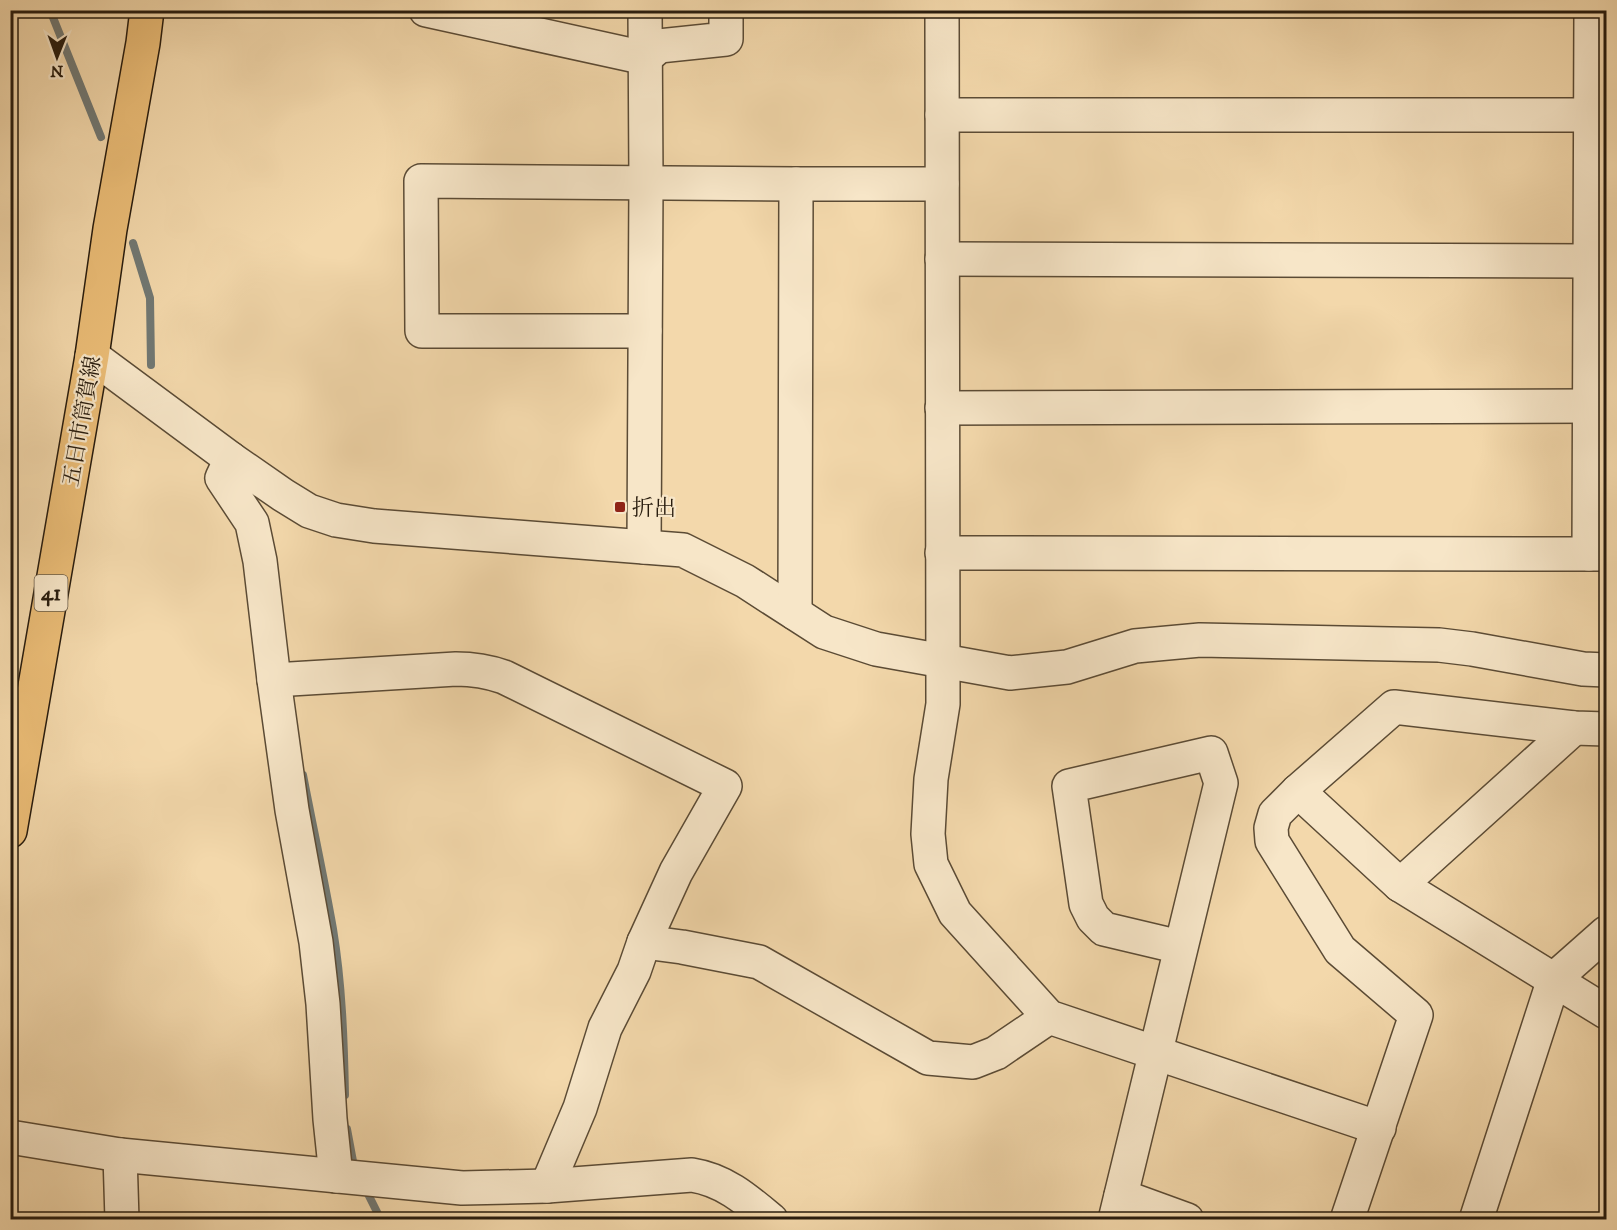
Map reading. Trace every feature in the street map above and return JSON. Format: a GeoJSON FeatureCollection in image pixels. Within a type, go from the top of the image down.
{"type":"FeatureCollection","features":[{"type":"Feature","properties":{"kind":"main road","name":"五日市筒賀線"},"geometry":{"type":"LineString","coordinates":[[10,831],[93,356],[110,229],[147,10]]}},
{"type":"Feature","properties":{"kind":"street"},"geometry":{"type":"LineString","coordinates":[[426,10],[645,58]]}},
{"type":"Feature","properties":{"kind":"street"},"geometry":{"type":"LineString","coordinates":[[644,548],[645,10]]}},
{"type":"Feature","properties":{"kind":"street"},"geometry":{"type":"LineString","coordinates":[[645,58],[659,46],[726,39],[726,10]]}},
{"type":"Feature","properties":{"kind":"street"},"geometry":{"type":"LineString","coordinates":[[942,10],[943,704],[931,779],[928,834],[931,864],[955,913],[1049,1017],[1379,1128]]}},
{"type":"Feature","properties":{"kind":"street"},"geometry":{"type":"LineString","coordinates":[[942,553],[1598,554],[1591,406],[1591,261],[1599,115],[1591,10]]}},
{"type":"Feature","properties":{"kind":"street"},"geometry":{"type":"LineString","coordinates":[[942,115],[1599,115]]}},
{"type":"Feature","properties":{"kind":"street"},"geometry":{"type":"LineString","coordinates":[[645,331],[422,331],[421,181],[942,184]]}},
{"type":"Feature","properties":{"kind":"street"},"geometry":{"type":"LineString","coordinates":[[795,613],[796,184]]}},
{"type":"Feature","properties":{"kind":"street"},"geometry":{"type":"LineString","coordinates":[[942,259],[1591,261]]}},
{"type":"Feature","properties":{"kind":"street"},"geometry":{"type":"LineString","coordinates":[[93,356],[231,459],[309,511],[336,520],[374,526],[683,550],[745,580],[824,632],[876,649],[1010,673],[1067,667],[1135,646],[1212,640],[1439,645],[1583,669],[1606,670]]}},
{"type":"Feature","properties":{"kind":"street"},"geometry":{"type":"LineString","coordinates":[[942,408],[1591,406]]}},
{"type":"Feature","properties":{"kind":"street"},"geometry":{"type":"LineString","coordinates":[[231,459],[222,478],[252,523],[284,680],[292,810],[316,942],[323,1004],[330,1119],[351,1177]]}},
{"type":"Feature","properties":{"kind":"street"},"geometry":{"type":"LineString","coordinates":[[284,680],[456,669],[487,671],[504,677],[725,786],[676,872],[644,942],[634,970],[605,1028],[580,1108],[548,1186]]}},
{"type":"Feature","properties":{"kind":"street"},"geometry":{"type":"LineString","coordinates":[[1347,1220],[1416,1016],[1340,950],[1272,841],[1271,828],[1275,814],[1394,707],[1574,728],[1606,729]]}},
{"type":"Feature","properties":{"kind":"street"},"geometry":{"type":"LineString","coordinates":[[1400,885],[1574,728]]}},
{"type":"Feature","properties":{"kind":"street"},"geometry":{"type":"LineString","coordinates":[[1180,947],[1104,928],[1093,918],[1086,904],[1069,786],[1210,753],[1221,783],[1118,1208],[1187,1220]]}},
{"type":"Feature","properties":{"kind":"street"},"geometry":{"type":"LineString","coordinates":[[1298,791],[1400,885],[1606,1012]]}},
{"type":"Feature","properties":{"kind":"street"},"geometry":{"type":"LineString","coordinates":[[1476,1220],[1554,979],[1606,933]]}},
{"type":"Feature","properties":{"kind":"street"},"geometry":{"type":"LineString","coordinates":[[644,942],[759,962],[928,1058],[972,1062],[996,1053],[1049,1017]]}},
{"type":"Feature","properties":{"kind":"street"},"geometry":{"type":"LineString","coordinates":[[10,1137],[120,1155],[462,1188],[548,1186],[692,1175],[708,1178],[728,1187],[747,1199],[771,1220]]}},
{"type":"Feature","properties":{"kind":"street"},"geometry":{"type":"LineString","coordinates":[[120,1155],[122,1220]]}},
{"type":"Feature","properties":{"kind":"waterway"},"geometry":{"type":"LineString","coordinates":[[50,10],[101,137]]}},
{"type":"Feature","properties":{"kind":"waterway"},"geometry":{"type":"LineString","coordinates":[[133,243],[150,298],[151,365]]}},
{"type":"Feature","properties":{"kind":"waterway"},"geometry":{"type":"LineString","coordinates":[[303,775],[339,970],[345,1095]]}},
{"type":"Feature","properties":{"kind":"waterway"},"geometry":{"type":"LineString","coordinates":[[347,1129],[355,1172]]}},
{"type":"Feature","properties":{"kind":"waterway"},"geometry":{"type":"LineString","coordinates":[[365,1188],[381,1220]]}},
{"type":"Feature","properties":{"kind":"place","name":"折出"},"geometry":{"type":"Point","coordinates":[620,507]}}]}
